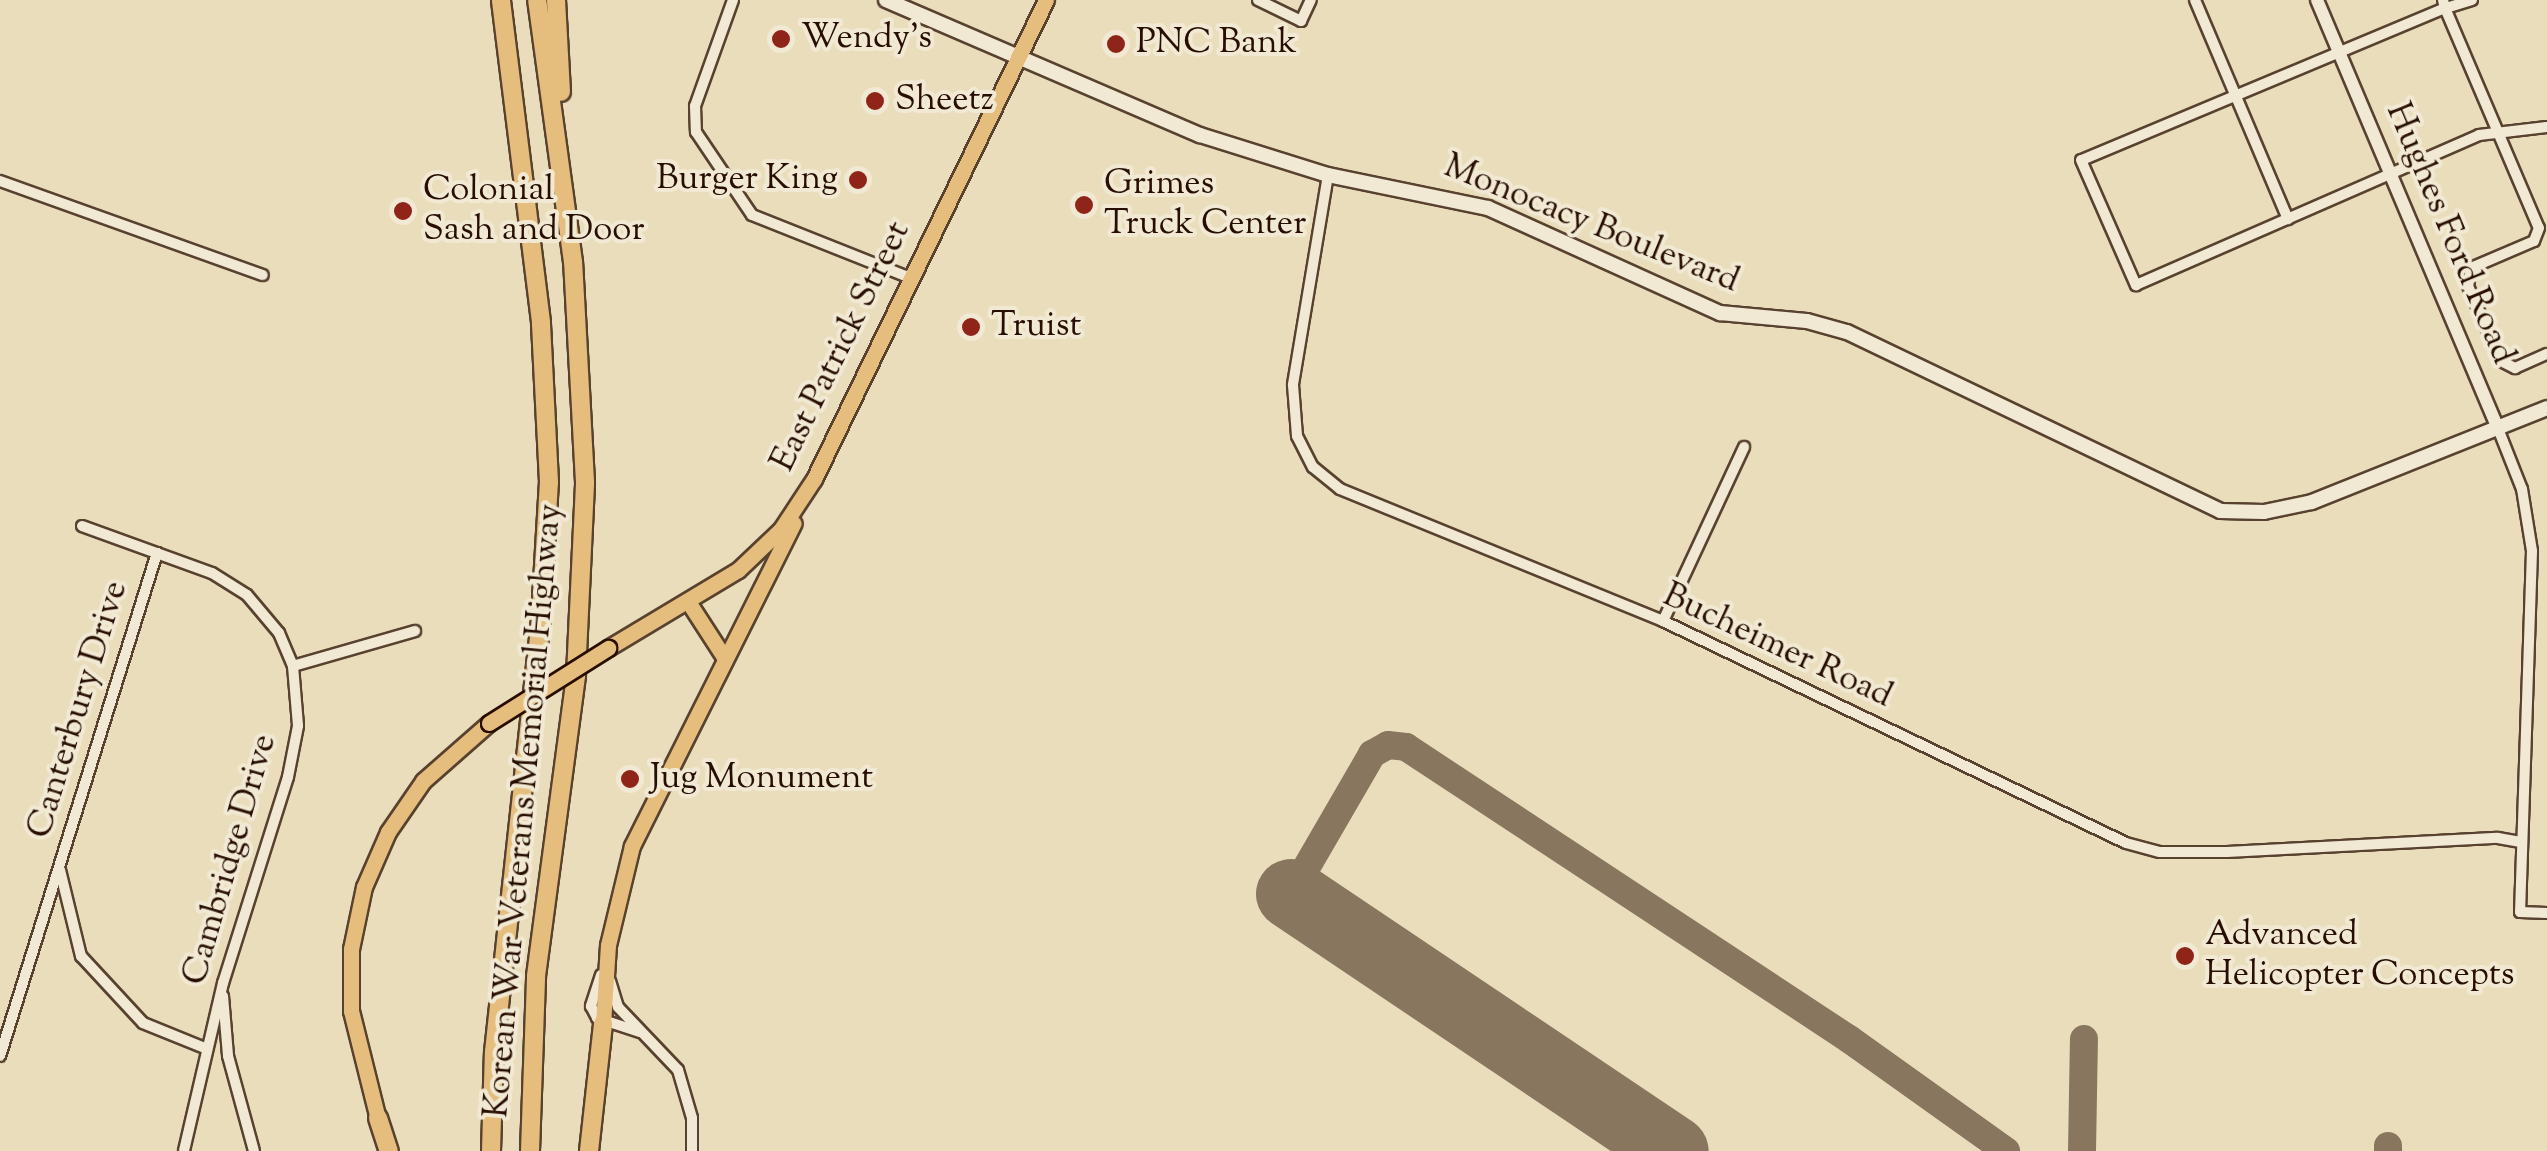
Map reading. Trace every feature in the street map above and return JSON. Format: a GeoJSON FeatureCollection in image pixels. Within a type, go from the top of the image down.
{"type":"FeatureCollection","features":[{"type":"Feature","properties":{"kind":"highway","name":"Korean War Veterans Memorial Highway"},"geometry":{"type":"LineString","coordinates":[[491,1151],[494,1052],[541,616],[548,482],[541,322],[507,37],[498,0]]}},
{"type":"Feature","properties":{"kind":"highway","name":"Korean War Veterans Memorial Highway"},"geometry":{"type":"LineString","coordinates":[[530,1151],[536,976],[576,675],[584,548],[583,379],[562,168],[537,0]]}},
{"type":"Feature","properties":{"kind":"highway"},"geometry":{"type":"LineString","coordinates":[[556,0],[562,168]]}},
{"type":"Feature","properties":{"kind":"highway"},"geometry":{"type":"LineString","coordinates":[[589,1151],[603,1024]]}},
{"type":"Feature","properties":{"kind":"highway"},"geometry":{"type":"LineString","coordinates":[[378,1118],[387,1151]]}},
{"type":"Feature","properties":{"kind":"main road","name":"Monocacy Boulevard"},"geometry":{"type":"LineString","coordinates":[[886,0],[1200,136],[1328,175],[1488,208],[1720,313],[1807,320],[1847,332],[2220,510],[2312,502],[2547,408]]}},
{"type":"Feature","properties":{"kind":"main road","name":"East Patrick Street"},"geometry":{"type":"LineString","coordinates":[[378,1118],[351,1012],[351,948],[364,887],[413,794],[489,723],[688,603],[769,544],[814,478],[1046,0]]}},
{"type":"Feature","properties":{"kind":"main road"},"geometry":{"type":"LineString","coordinates":[[603,1024],[608,945],[632,846],[814,478]]}},
{"type":"Feature","properties":{"kind":"main road"},"geometry":{"type":"LineString","coordinates":[[688,603],[724,657]]}},
{"type":"Feature","properties":{"kind":"street"},"geometry":{"type":"LineString","coordinates":[[732,0],[695,106],[696,132],[752,215],[910,278]]}},
{"type":"Feature","properties":{"kind":"street"},"geometry":{"type":"LineString","coordinates":[[1258,0],[1301,21],[1311,0]]}},
{"type":"Feature","properties":{"kind":"street"},"geometry":{"type":"LineString","coordinates":[[2195,0],[2288,219]]}},
{"type":"Feature","properties":{"kind":"street","name":"Hughes Ford Road"},"geometry":{"type":"LineString","coordinates":[[2317,0],[2522,489],[2532,551],[2520,912],[2547,913]]}},
{"type":"Feature","properties":{"kind":"street"},"geometry":{"type":"LineString","coordinates":[[2472,0],[2444,4],[2081,160],[2136,284],[2498,130],[2547,127]]}},
{"type":"Feature","properties":{"kind":"street"},"geometry":{"type":"LineString","coordinates":[[2444,4],[2538,228],[2534,241],[2471,268],[2468,286],[2501,361],[2515,368],[2547,354]]}},
{"type":"Feature","properties":{"kind":"street","name":"Bucheimer Road"},"geometry":{"type":"LineString","coordinates":[[1328,175],[1292,385],[1297,436],[1312,467],[1340,490],[1663,622],[2068,818],[2160,852],[2521,842]]}},
{"type":"Feature","properties":{"kind":"street"},"geometry":{"type":"LineString","coordinates":[[0,181],[263,275]]}},
{"type":"Feature","properties":{"kind":"street"},"geometry":{"type":"LineString","coordinates":[[1663,622],[1744,446]]}},
{"type":"Feature","properties":{"kind":"street","name":"Cambridge Drive"},"geometry":{"type":"LineString","coordinates":[[82,526],[212,573],[247,596],[279,633],[293,666],[298,726],[288,777],[223,983],[184,1151]]}},
{"type":"Feature","properties":{"kind":"street","name":"Canterbury Drive"},"geometry":{"type":"LineString","coordinates":[[0,1056],[157,553]]}},
{"type":"Feature","properties":{"kind":"street"},"geometry":{"type":"LineString","coordinates":[[293,666],[416,630]]}},
{"type":"Feature","properties":{"kind":"street"},"geometry":{"type":"LineString","coordinates":[[59,864],[81,956],[144,1023],[207,1049]]}},
{"type":"Feature","properties":{"kind":"street"},"geometry":{"type":"LineString","coordinates":[[608,945],[591,1006],[603,1024],[645,1033]]}},
{"type":"Feature","properties":{"kind":"street"},"geometry":{"type":"LineString","coordinates":[[608,970],[616,1004],[678,1070],[692,1118],[692,1151]]}},
{"type":"Feature","properties":{"kind":"street"},"geometry":{"type":"LineString","coordinates":[[223,983],[228,1056],[254,1151]]}},
{"type":"Feature","properties":{"kind":"taxiway"},"geometry":{"type":"LineString","coordinates":[[1291,894],[1372,754],[1388,745],[1406,747],[1849,1039],[2006,1151]]}},
{"type":"Feature","properties":{"kind":"taxiway"},"geometry":{"type":"LineString","coordinates":[[2082,1151],[2084,1039]]}},
{"type":"Feature","properties":{"kind":"taxiway"},"geometry":{"type":"LineString","coordinates":[[2388,1146],[2388,1151]]}},
{"type":"Feature","properties":{"kind":"runway"},"geometry":{"type":"LineString","coordinates":[[1291,894],[1674,1151]]}},
{"type":"Feature","properties":{"kind":"place","name":"Wendy's"},"geometry":{"type":"Point","coordinates":[781,39]}},
{"type":"Feature","properties":{"kind":"place","name":"PNC Bank"},"geometry":{"type":"Point","coordinates":[1116,44]}},
{"type":"Feature","properties":{"kind":"place","name":"Sheetz"},"geometry":{"type":"Point","coordinates":[875,101]}},
{"type":"Feature","properties":{"kind":"place","name":"Burger King"},"geometry":{"type":"Point","coordinates":[858,180]}},
{"type":"Feature","properties":{"kind":"place","name":"Grimes Truck Center"},"geometry":{"type":"Point","coordinates":[1084,205]}},
{"type":"Feature","properties":{"kind":"place","name":"Colonial Sash and Door"},"geometry":{"type":"Point","coordinates":[403,211]}},
{"type":"Feature","properties":{"kind":"place","name":"Truist"},"geometry":{"type":"Point","coordinates":[971,327]}},
{"type":"Feature","properties":{"kind":"place","name":"Jug Monument"},"geometry":{"type":"Point","coordinates":[630,779]}},
{"type":"Feature","properties":{"kind":"place","name":"Advanced Helicopter Concepts"},"geometry":{"type":"Point","coordinates":[2185,956]}}]}
